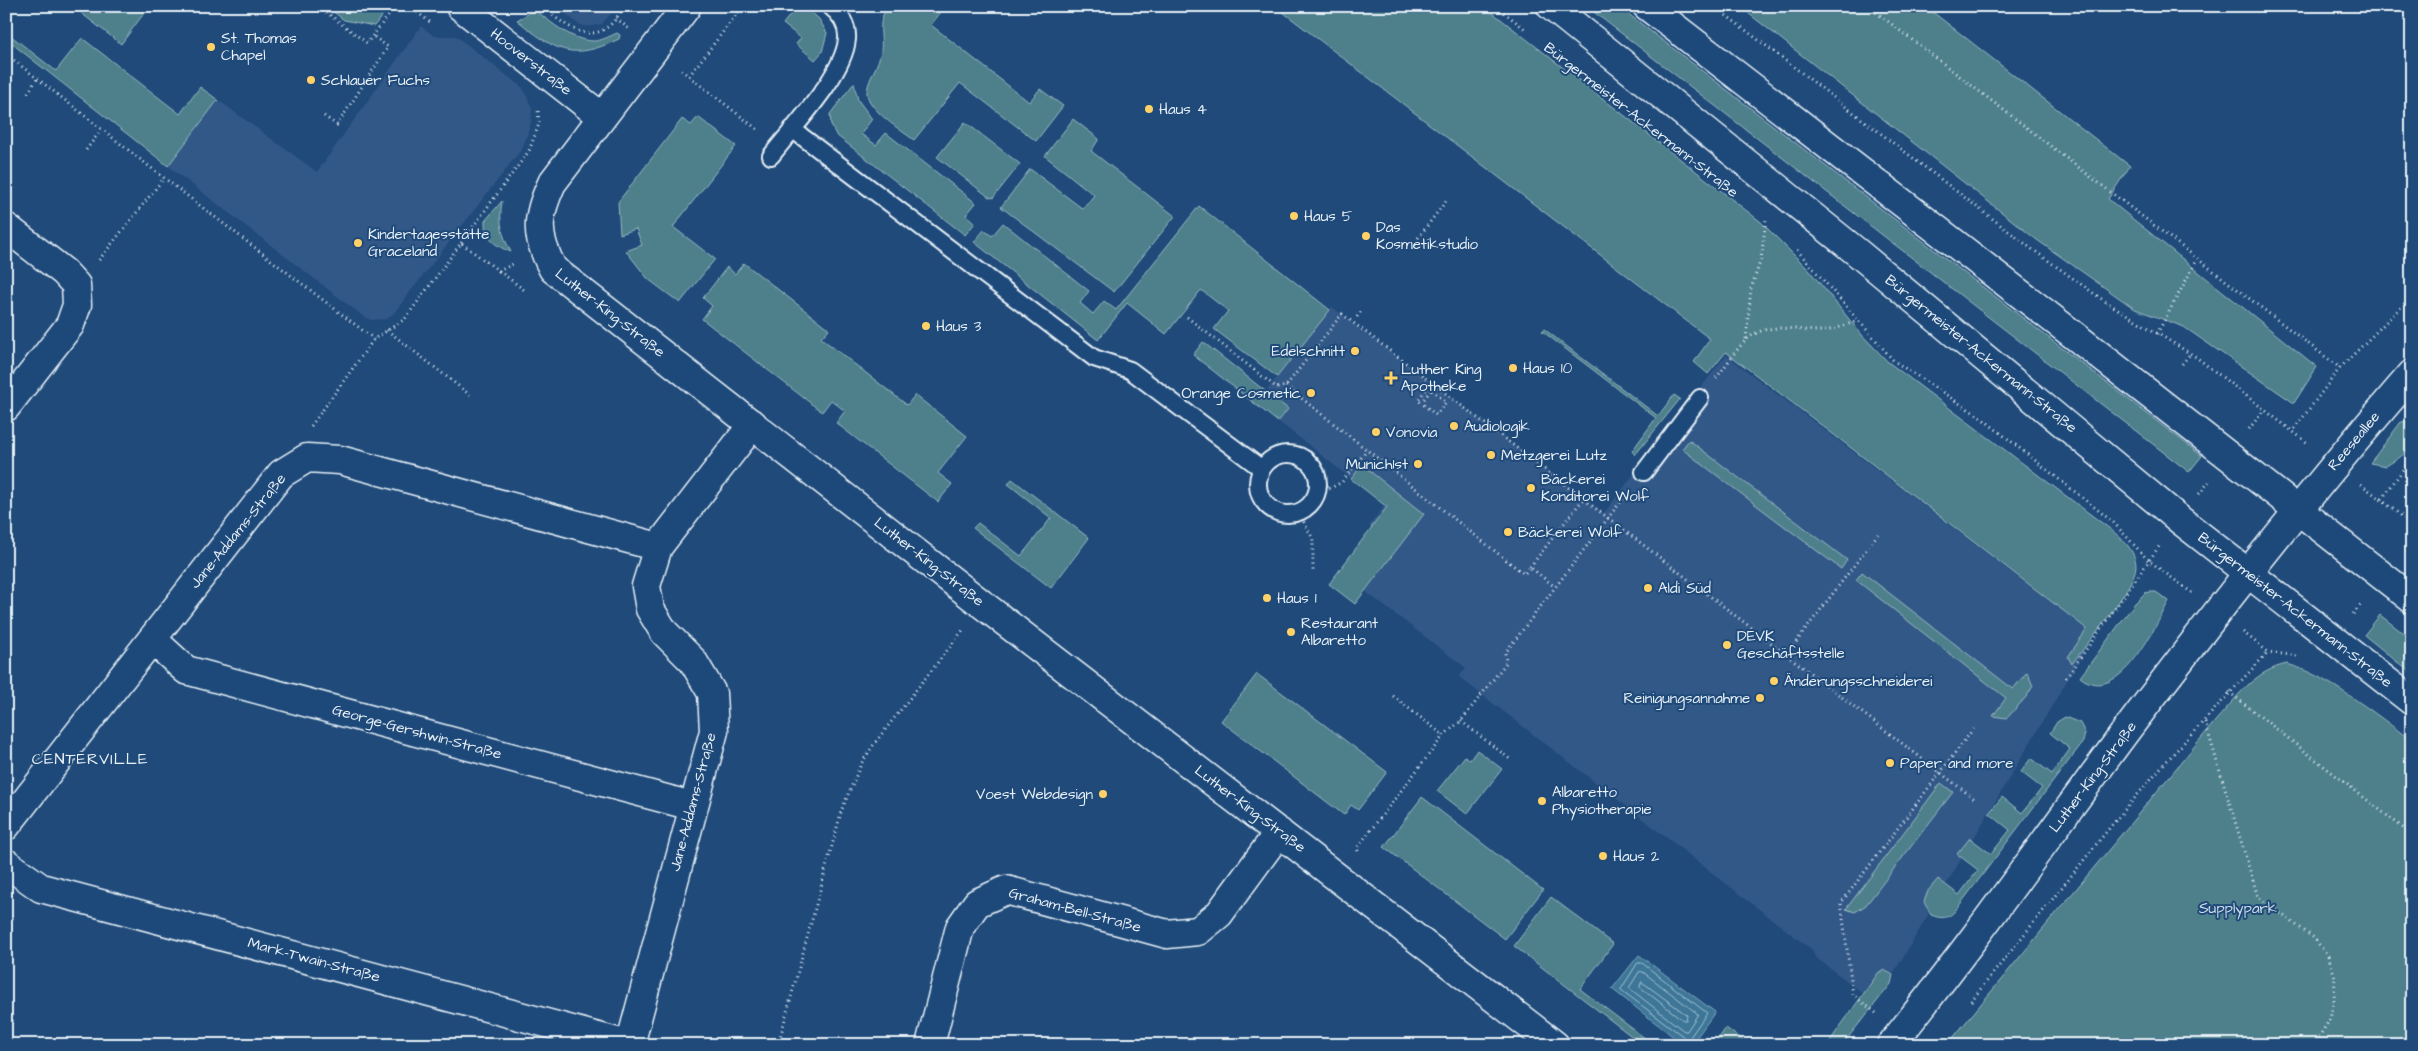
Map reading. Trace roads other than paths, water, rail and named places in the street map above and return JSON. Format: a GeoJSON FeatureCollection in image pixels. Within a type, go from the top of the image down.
{"type":"FeatureCollection","features":[{"type":"Feature","properties":{"kind":"street","name":"Hooverstraße"},"geometry":{"type":"LineString","coordinates":[[460,6],[602,117]]}},
{"type":"Feature","properties":{"kind":"street","name":"Luther-King-Straße"},"geometry":{"type":"LineString","coordinates":[[686,6],[552,183],[542,206],[538,230],[543,250],[554,270],[982,604],[1555,1045]]}},
{"type":"Feature","properties":{"kind":"street","name":"Bürgermeister-Ackermann-Straße"},"geometry":{"type":"LineString","coordinates":[[1551,6],[1858,253],[2248,574],[2412,701]]}},
{"type":"Feature","properties":{"kind":"street"},"geometry":{"type":"LineString","coordinates":[[1647,6],[2072,332],[2412,599]]}},
{"type":"Feature","properties":{"kind":"street"},"geometry":{"type":"LineString","coordinates":[[6,227],[64,272],[76,285],[77,305],[70,325],[6,407]]}},
{"type":"Feature","properties":{"kind":"street","name":"Reeseallee"},"geometry":{"type":"LineString","coordinates":[[2298,511],[2335,464],[2412,374]]}},
{"type":"Feature","properties":{"kind":"street","name":"Jane-Addams-Straße"},"geometry":{"type":"LineString","coordinates":[[629,1045],[692,806],[714,731],[712,693],[693,661],[664,632],[650,609],[646,586],[658,547],[753,424]]}},
{"type":"Feature","properties":{"kind":"street","name":"Jane-Addams-Straße"},"geometry":{"type":"LineString","coordinates":[[6,826],[280,474],[307,458],[340,460],[658,547]]}},
{"type":"Feature","properties":{"kind":"street","name":"Luther-King-Straße"},"geometry":{"type":"LineString","coordinates":[[1896,1039],[2218,613],[2298,511]]}},
{"type":"Feature","properties":{"kind":"street","name":"George-Gershwin-Straße"},"geometry":{"type":"LineString","coordinates":[[152,639],[186,670],[692,806]]}},
{"type":"Feature","properties":{"kind":"street","name":"Graham-Bell-Straße"},"geometry":{"type":"LineString","coordinates":[[930,1045],[960,928],[977,903],[1006,890],[1167,934],[1198,931],[1219,914],[1279,832]]}},
{"type":"Feature","properties":{"kind":"street","name":"Mark-Twain-Straße"},"geometry":{"type":"LineString","coordinates":[[6,863],[41,888],[629,1045]]}},
{"type":"Feature","properties":{"kind":"lane"},"geometry":{"type":"LineString","coordinates":[[775,151],[832,78],[842,55],[847,39],[845,22],[835,8]]}},
{"type":"Feature","properties":{"kind":"lane"},"geometry":{"type":"LineString","coordinates":[[792,129],[1094,358],[1130,370],[1262,469]]}},
{"type":"Feature","properties":{"kind":"lane"},"geometry":{"type":"LineString","coordinates":[[1644,472],[1700,398]]}},
{"type":"Feature","properties":{"kind":"lane"},"geometry":{"type":"LineString","coordinates":[[1297,455],[1313,467],[1319,486],[1313,503],[1299,513],[1280,514],[1265,504],[1260,496],[1258,487],[1262,469],[1277,456],[1297,455]]}},
{"type":"Feature","properties":{"kind":"water"},"geometry":{"type":"Polygon","coordinates":[[[1639,955],[1715,1012],[1691,1045],[1684,1045],[1612,989],[1639,955]]]}},
{"type":"Feature","properties":{"kind":"place","name":"St. Thomas Chapel"},"geometry":{"type":"Point","coordinates":[211,47]}},
{"type":"Feature","properties":{"kind":"place","name":"Schlauer Fuchs"},"geometry":{"type":"Point","coordinates":[311,80]}},
{"type":"Feature","properties":{"kind":"place","name":"Haus 4"},"geometry":{"type":"Point","coordinates":[1149,109]}},
{"type":"Feature","properties":{"kind":"place","name":"Haus 5"},"geometry":{"type":"Point","coordinates":[1294,216]}},
{"type":"Feature","properties":{"kind":"place","name":"Das Kosmetikstudio"},"geometry":{"type":"Point","coordinates":[1366,236]}},
{"type":"Feature","properties":{"kind":"place","name":"Kindertagesstätte Graceland"},"geometry":{"type":"Point","coordinates":[358,243]}},
{"type":"Feature","properties":{"kind":"place","name":"Haus 3"},"geometry":{"type":"Point","coordinates":[926,326]}},
{"type":"Feature","properties":{"kind":"place","name":"Edelschnitt"},"geometry":{"type":"Point","coordinates":[1355,351]}},
{"type":"Feature","properties":{"kind":"place","name":"Haus 10"},"geometry":{"type":"Point","coordinates":[1513,368]}},
{"type":"Feature","properties":{"kind":"place","name":"Luther King Apotheke"},"geometry":{"type":"Point","coordinates":[1391,378]}},
{"type":"Feature","properties":{"kind":"place","name":"Orange Cosmetic"},"geometry":{"type":"Point","coordinates":[1311,393]}},
{"type":"Feature","properties":{"kind":"place","name":"Audiologik"},"geometry":{"type":"Point","coordinates":[1454,426]}},
{"type":"Feature","properties":{"kind":"place","name":"Vonovia"},"geometry":{"type":"Point","coordinates":[1376,432]}},
{"type":"Feature","properties":{"kind":"place","name":"Metzgerei Lutz"},"geometry":{"type":"Point","coordinates":[1491,455]}},
{"type":"Feature","properties":{"kind":"place","name":"Munich1st"},"geometry":{"type":"Point","coordinates":[1418,464]}},
{"type":"Feature","properties":{"kind":"place","name":"Bäckerei Konditorei Wolf"},"geometry":{"type":"Point","coordinates":[1531,488]}},
{"type":"Feature","properties":{"kind":"place","name":"Bäckerei Wolf"},"geometry":{"type":"Point","coordinates":[1508,532]}},
{"type":"Feature","properties":{"kind":"place","name":"Aldi Süd"},"geometry":{"type":"Point","coordinates":[1648,588]}},
{"type":"Feature","properties":{"kind":"place","name":"Haus 1"},"geometry":{"type":"Point","coordinates":[1267,598]}},
{"type":"Feature","properties":{"kind":"place","name":"Restaurant Albaretto"},"geometry":{"type":"Point","coordinates":[1291,632]}},
{"type":"Feature","properties":{"kind":"place","name":"DEVK Geschäftsstelle"},"geometry":{"type":"Point","coordinates":[1727,645]}},
{"type":"Feature","properties":{"kind":"place","name":"Änderungsschneiderei"},"geometry":{"type":"Point","coordinates":[1774,681]}},
{"type":"Feature","properties":{"kind":"place","name":"Reinigungsannahme"},"geometry":{"type":"Point","coordinates":[1760,698]}},
{"type":"Feature","properties":{"kind":"place","name":"Paper and more"},"geometry":{"type":"Point","coordinates":[1890,763]}},
{"type":"Feature","properties":{"kind":"place","name":"Voest Webdesign"},"geometry":{"type":"Point","coordinates":[1103,794]}},
{"type":"Feature","properties":{"kind":"place","name":"Albaretto Physiotherapie"},"geometry":{"type":"Point","coordinates":[1542,801]}},
{"type":"Feature","properties":{"kind":"place","name":"Haus 2"},"geometry":{"type":"Point","coordinates":[1603,856]}},
{"type":"Feature","properties":{"kind":"district","name":"CENTERVILLE"},"geometry":{"type":"Point","coordinates":[90,759]}},
{"type":"Feature","properties":{"kind":"park label","name":"Supplypark"},"geometry":{"type":"Point","coordinates":[2238,908]}}]}
